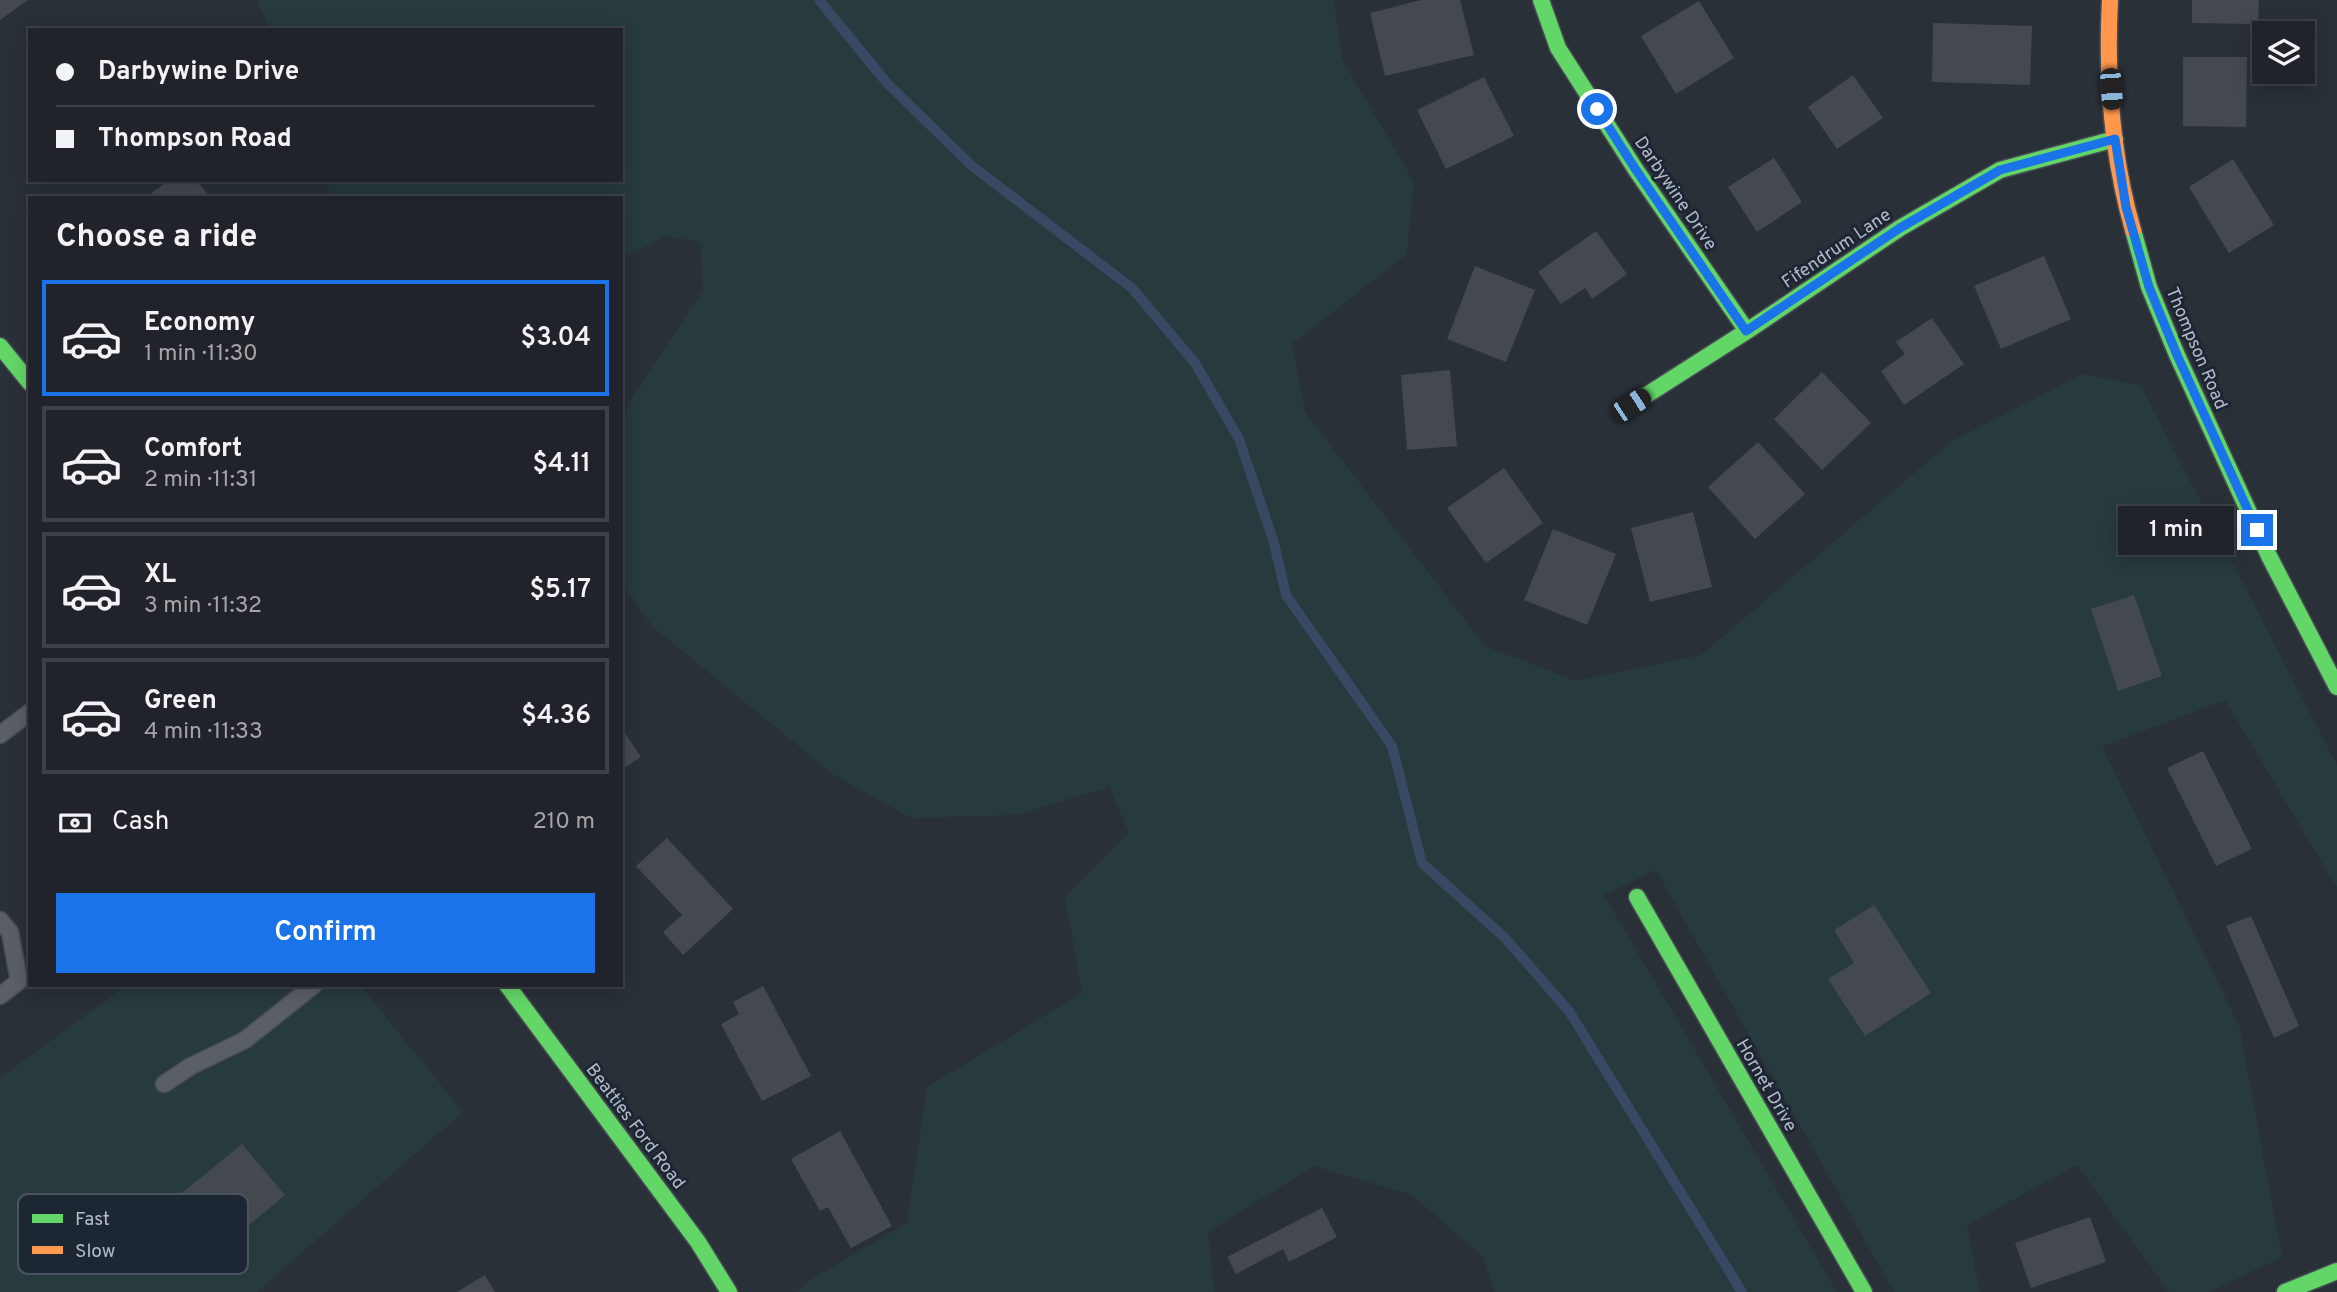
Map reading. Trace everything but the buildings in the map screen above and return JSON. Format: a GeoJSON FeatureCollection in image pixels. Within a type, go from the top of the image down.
{"type":"FeatureCollection","features":[{"type":"Feature","properties":{"kind":"street","name":"Darbywine Drive"},"geometry":{"type":"LineString","coordinates":[[1541,0],[1558,48],[1636,170],[1746,331]]}},
{"type":"Feature","properties":{"kind":"street","name":"Thompson Road"},"geometry":{"type":"LineString","coordinates":[[2110,0],[2108,40],[2115,139],[2126,207],[2154,299],[2269,555],[2337,687]]}},
{"type":"Feature","properties":{"kind":"street","name":"Fifendrum Lane"},"geometry":{"type":"LineString","coordinates":[[1631,405],[1900,228],[2000,170],[2115,139]]}},
{"type":"Feature","properties":{"kind":"street"},"geometry":{"type":"LineString","coordinates":[[0,346],[28,381]]}},
{"type":"Feature","properties":{"kind":"street","name":"Hornet Drive"},"geometry":{"type":"LineString","coordinates":[[1637,897],[1864,1292]]}},
{"type":"Feature","properties":{"kind":"street","name":"Beatties Ford Road"},"geometry":{"type":"LineString","coordinates":[[508,987],[698,1242],[729,1292]]}},
{"type":"Feature","properties":{"kind":"street"},"geometry":{"type":"LineString","coordinates":[[2285,1292],[2337,1271]]}},
{"type":"Feature","properties":{"kind":"lane"},"geometry":{"type":"LineString","coordinates":[[0,735],[28,714]]}},
{"type":"Feature","properties":{"kind":"lane"},"geometry":{"type":"LineString","coordinates":[[0,920],[10,932],[19,981],[0,996]]}},
{"type":"Feature","properties":{"kind":"lane"},"geometry":{"type":"LineString","coordinates":[[164,1084],[191,1066],[245,1040],[311,987]]}},
{"type":"Feature","properties":{"kind":"green space"},"geometry":{"type":"Polygon","coordinates":[[[257,0],[1334,0],[1342,59],[1414,182],[1407,254],[1292,344],[1305,412],[1485,646],[1576,681],[1701,655],[1952,441],[2083,374],[2141,386],[2337,765],[2337,888],[2225,700],[2102,747],[2239,1025],[2282,1257],[2209,1292],[2169,1292],[2077,1165],[1967,1225],[1980,1292],[1894,1292],[1656,870],[1604,895],[1837,1292],[1495,1292],[1482,1256],[1412,1195],[1314,1166],[1208,1232],[1214,1292],[797,1292],[810,1280],[907,1223],[927,1087],[1082,993],[1065,897],[1129,832],[1109,787],[1017,815],[911,818],[834,775],[653,627],[623,585],[623,425],[628,404],[703,290],[700,242],[666,236],[623,258],[623,196],[330,196],[326,182],[623,182],[623,28],[269,28],[257,0]]]}},
{"type":"Feature","properties":{"kind":"green space"},"geometry":{"type":"Polygon","coordinates":[[[124,987],[362,987],[463,1112],[257,1292],[0,1292],[0,1078],[124,987]]]}},
{"type":"Feature","properties":{"kind":"waterway"},"geometry":{"type":"LineString","coordinates":[[819,0],[887,83],[972,166],[1132,288],[1195,363],[1239,439],[1274,543],[1286,595],[1392,746],[1422,863],[1505,938],[1569,1011],[1742,1292]]}},
{"type":"Feature","properties":{"kind":"traffic: fast"},"geometry":{"type":"LineString","coordinates":[[1541,0],[1558,48],[1636,170],[1747,331]]}},
{"type":"Feature","properties":{"kind":"traffic: fast"},"geometry":{"type":"LineString","coordinates":[[1631,405],[1900,228],[2000,170],[2115,139]]}},
{"type":"Feature","properties":{"kind":"traffic: fast"},"geometry":{"type":"LineString","coordinates":[[2133,230],[2149,287],[2177,355],[2269,556],[2337,687]]}},
{"type":"Feature","properties":{"kind":"traffic: fast"},"geometry":{"type":"LineString","coordinates":[[0,346],[28,381]]}},
{"type":"Feature","properties":{"kind":"traffic: fast"},"geometry":{"type":"LineString","coordinates":[[1637,897],[1864,1292]]}},
{"type":"Feature","properties":{"kind":"traffic: fast"},"geometry":{"type":"LineString","coordinates":[[508,987],[698,1242],[729,1292]]}},
{"type":"Feature","properties":{"kind":"traffic: fast"},"geometry":{"type":"LineString","coordinates":[[2285,1292],[2337,1271]]}},
{"type":"Feature","properties":{"kind":"traffic: slow"},"geometry":{"type":"LineString","coordinates":[[2110,0],[2112,116],[2120,174],[2133,230]]}},
{"type":"Feature","properties":{"kind":"route"},"geometry":{"type":"LineString","coordinates":[[1597,109],[1746,331],[1900,228],[2000,170],[2115,139],[2126,207],[2149,287],[2257,530]]}}]}
